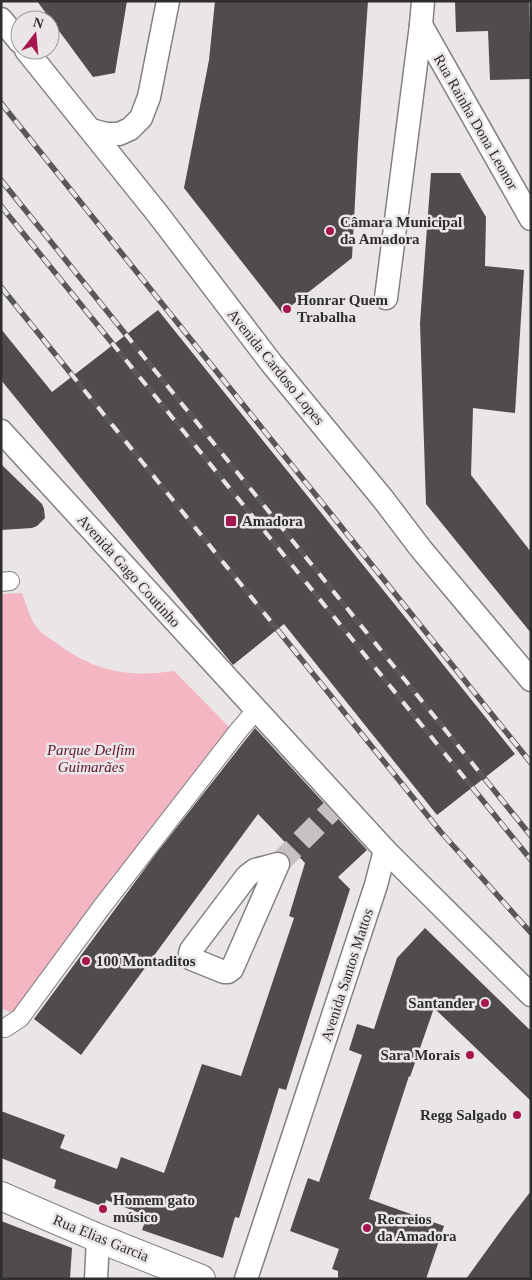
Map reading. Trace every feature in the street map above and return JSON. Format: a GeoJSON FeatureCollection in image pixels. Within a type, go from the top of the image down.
{"type":"FeatureCollection","features":[{"type":"Feature","properties":{"kind":"street"},"geometry":{"type":"LineString","coordinates":[[91,130],[106,134],[119,134],[130,129],[141,118],[149,97],[168,1]]}},
{"type":"Feature","properties":{"kind":"street"},"geometry":{"type":"LineString","coordinates":[[386,298],[423,1]]}},
{"type":"Feature","properties":{"kind":"street"},"geometry":{"type":"LineString","coordinates":[[1,19],[10,30]]}},
{"type":"Feature","properties":{"kind":"street","name":"Rua Rainha Dona Leonor"},"geometry":{"type":"LineString","coordinates":[[421,25],[531,219]]}},
{"type":"Feature","properties":{"kind":"street","name":"Avenida Cardoso Lopes"},"geometry":{"type":"LineString","coordinates":[[34,60],[91,130],[272,364],[383,499],[421,549],[531,680]]}},
{"type":"Feature","properties":{"kind":"street","name":"Avenida Gago Coutinho"},"geometry":{"type":"LineString","coordinates":[[1,431],[256,710]]}},
{"type":"Feature","properties":{"kind":"street"},"geometry":{"type":"LineString","coordinates":[[5,1028],[20,1018],[101,908],[256,710],[385,850],[531,995]]}},
{"type":"Feature","properties":{"kind":"street","name":"Avenida Santos Mattos"},"geometry":{"type":"LineString","coordinates":[[246,1279],[376,884],[385,850]]}},
{"type":"Feature","properties":{"kind":"street"},"geometry":{"type":"LineString","coordinates":[[278,864],[232,969],[224,972],[192,959],[191,950],[247,876],[261,868],[278,864]]}},
{"type":"Feature","properties":{"kind":"street","name":"Rua Elias Garcia"},"geometry":{"type":"LineString","coordinates":[[1,1196],[98,1238],[201,1279]]}},
{"type":"Feature","properties":{"kind":"street"},"geometry":{"type":"LineString","coordinates":[[96,1279],[98,1238]]}},
{"type":"Feature","properties":{"kind":"green space","name":"Parque Delfim Guimarães"},"geometry":{"type":"Polygon","coordinates":[[[22,593],[29,614],[37,628],[69,652],[97,666],[126,673],[141,674],[174,671],[232,730],[169,806],[14,1014],[1,1008],[1,594],[22,593]]]}},
{"type":"Feature","properties":{"kind":"building"},"geometry":{"type":"Polygon","coordinates":[[[37,1],[127,1],[115,73],[93,77],[60,32],[60,10],[44,10],[37,1]]]}},
{"type":"Feature","properties":{"kind":"building"},"geometry":{"type":"Polygon","coordinates":[[[215,1],[368,1],[352,258],[282,313],[184,188],[209,60],[215,1]]]}},
{"type":"Feature","properties":{"kind":"building"},"geometry":{"type":"Polygon","coordinates":[[[455,1],[529,1],[531,79],[490,80],[488,31],[456,32],[455,1]]]}},
{"type":"Feature","properties":{"kind":"building"},"geometry":{"type":"Polygon","coordinates":[[[431,173],[460,173],[486,217],[485,266],[524,270],[515,413],[473,408],[471,475],[531,552],[531,633],[426,504],[420,323],[431,173]]]}},
{"type":"Feature","properties":{"kind":"building"},"geometry":{"type":"Polygon","coordinates":[[[158,310],[515,754],[437,815],[284,624],[233,665],[1,380],[1,329],[52,392],[158,310]]]}},
{"type":"Feature","properties":{"kind":"building"},"geometry":{"type":"Polygon","coordinates":[[[1,464],[42,504],[45,518],[37,526],[1,530],[1,464]]]}},
{"type":"Feature","properties":{"kind":"building"},"geometry":{"type":"Polygon","coordinates":[[[255,728],[367,850],[338,877],[350,889],[286,1090],[279,1088],[239,1218],[235,1217],[223,1258],[142,1230],[147,1216],[106,1200],[104,1207],[54,1188],[56,1180],[1,1158],[1,1111],[65,1135],[60,1148],[117,1169],[121,1157],[164,1173],[202,1064],[241,1076],[294,918],[289,916],[305,863],[258,814],[81,1055],[34,1019],[155,855],[255,728]]]}},
{"type":"Feature","properties":{"kind":"building"},"geometry":{"type":"Polygon","coordinates":[[[425,928],[531,1031],[531,1101],[434,1008],[409,1076],[369,1199],[444,1226],[426,1279],[338,1279],[338,1271],[332,1269],[339,1249],[290,1231],[308,1178],[319,1182],[362,1055],[349,1050],[357,1024],[374,1029],[397,958],[425,928]]]}},
{"type":"Feature","properties":{"kind":"building"},"geometry":{"type":"Polygon","coordinates":[[[531,1191],[531,1279],[466,1279],[505,1225],[531,1191]]]}},
{"type":"Feature","properties":{"kind":"building"},"geometry":{"type":"Polygon","coordinates":[[[1,1221],[72,1248],[70,1279],[1,1279],[1,1221]]]}},
{"type":"Feature","properties":{"kind":"tunnel"},"geometry":{"type":"LineString","coordinates":[[278,864],[340,802]]}},
{"type":"Feature","properties":{"kind":"railway"},"geometry":{"type":"LineString","coordinates":[[1,103],[531,763]]}},
{"type":"Feature","properties":{"kind":"railway"},"geometry":{"type":"LineString","coordinates":[[1,180],[531,836]]}},
{"type":"Feature","properties":{"kind":"railway"},"geometry":{"type":"LineString","coordinates":[[1,206],[531,860]]}},
{"type":"Feature","properties":{"kind":"railway"},"geometry":{"type":"LineString","coordinates":[[1,287],[440,831],[531,933]]}},
{"type":"Feature","properties":{"kind":"place","name":"Câmara Municipal da Amadora"},"geometry":{"type":"Point","coordinates":[330,231]}},
{"type":"Feature","properties":{"kind":"place","name":"Honrar Quem Trabalha"},"geometry":{"type":"Point","coordinates":[287,309]}},
{"type":"Feature","properties":{"kind":"place","name":"Amadora"},"geometry":{"type":"Point","coordinates":[231,521]}},
{"type":"Feature","properties":{"kind":"place","name":"100 Montaditos"},"geometry":{"type":"Point","coordinates":[86,961]}},
{"type":"Feature","properties":{"kind":"place","name":"Santander"},"geometry":{"type":"Point","coordinates":[485,1003]}},
{"type":"Feature","properties":{"kind":"place","name":"Sara Morais"},"geometry":{"type":"Point","coordinates":[470,1055]}},
{"type":"Feature","properties":{"kind":"place","name":"Regg Salgado"},"geometry":{"type":"Point","coordinates":[517,1115]}},
{"type":"Feature","properties":{"kind":"place","name":"Homem gato músico"},"geometry":{"type":"Point","coordinates":[103,1209]}},
{"type":"Feature","properties":{"kind":"place","name":"Recreios da Amadora"},"geometry":{"type":"Point","coordinates":[367,1228]}}]}
